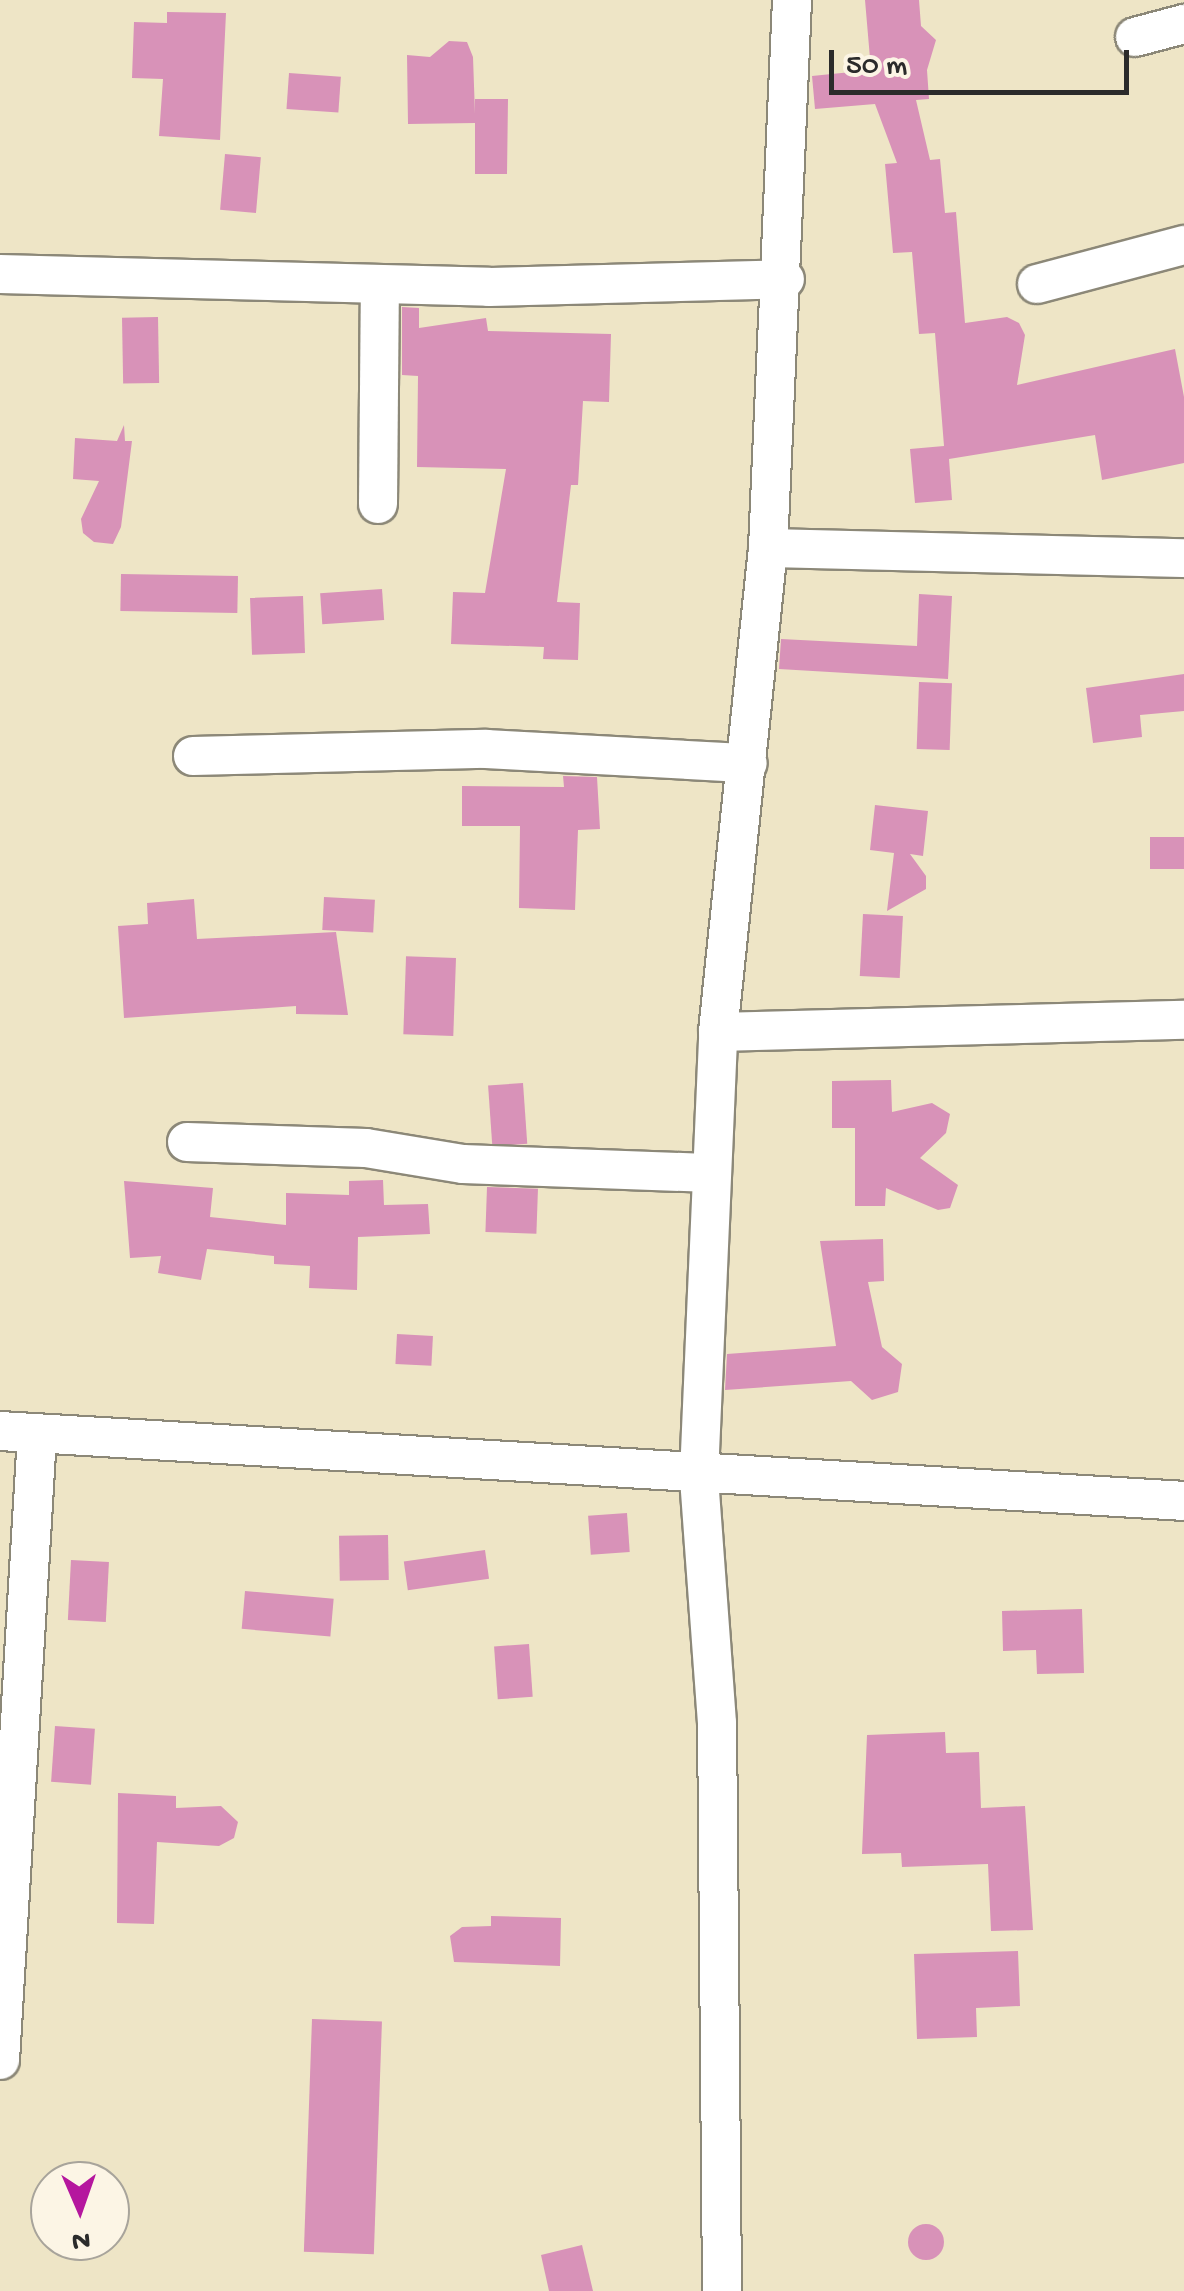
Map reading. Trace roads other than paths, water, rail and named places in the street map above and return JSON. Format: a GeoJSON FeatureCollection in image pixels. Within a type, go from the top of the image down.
{"type":"FeatureCollection","features":[{"type":"Feature","properties":{"kind":"street"},"geometry":{"type":"LineString","coordinates":[[722,2291],[718,1723],[699,1475],[718,1032],[768,548],[785,280],[792,0]]}},
{"type":"Feature","properties":{"kind":"street"},"geometry":{"type":"LineString","coordinates":[[1134,36],[1184,24]]}},
{"type":"Feature","properties":{"kind":"street"},"geometry":{"type":"LineString","coordinates":[[1036,284],[1184,245]]}},
{"type":"Feature","properties":{"kind":"street"},"geometry":{"type":"LineString","coordinates":[[0,274],[380,285],[785,280]]}},
{"type":"Feature","properties":{"kind":"street"},"geometry":{"type":"LineString","coordinates":[[378,504],[380,285]]}},
{"type":"Feature","properties":{"kind":"street"},"geometry":{"type":"LineString","coordinates":[[768,548],[1184,558]]}},
{"type":"Feature","properties":{"kind":"street"},"geometry":{"type":"LineString","coordinates":[[193,756],[486,748],[748,763]]}},
{"type":"Feature","properties":{"kind":"street"},"geometry":{"type":"LineString","coordinates":[[718,1032],[1184,1020]]}},
{"type":"Feature","properties":{"kind":"street"},"geometry":{"type":"LineString","coordinates":[[186,1142],[366,1148],[463,1164],[712,1174]]}},
{"type":"Feature","properties":{"kind":"street"},"geometry":{"type":"LineString","coordinates":[[0,2060],[19,1433],[1184,1501]]}}]}
